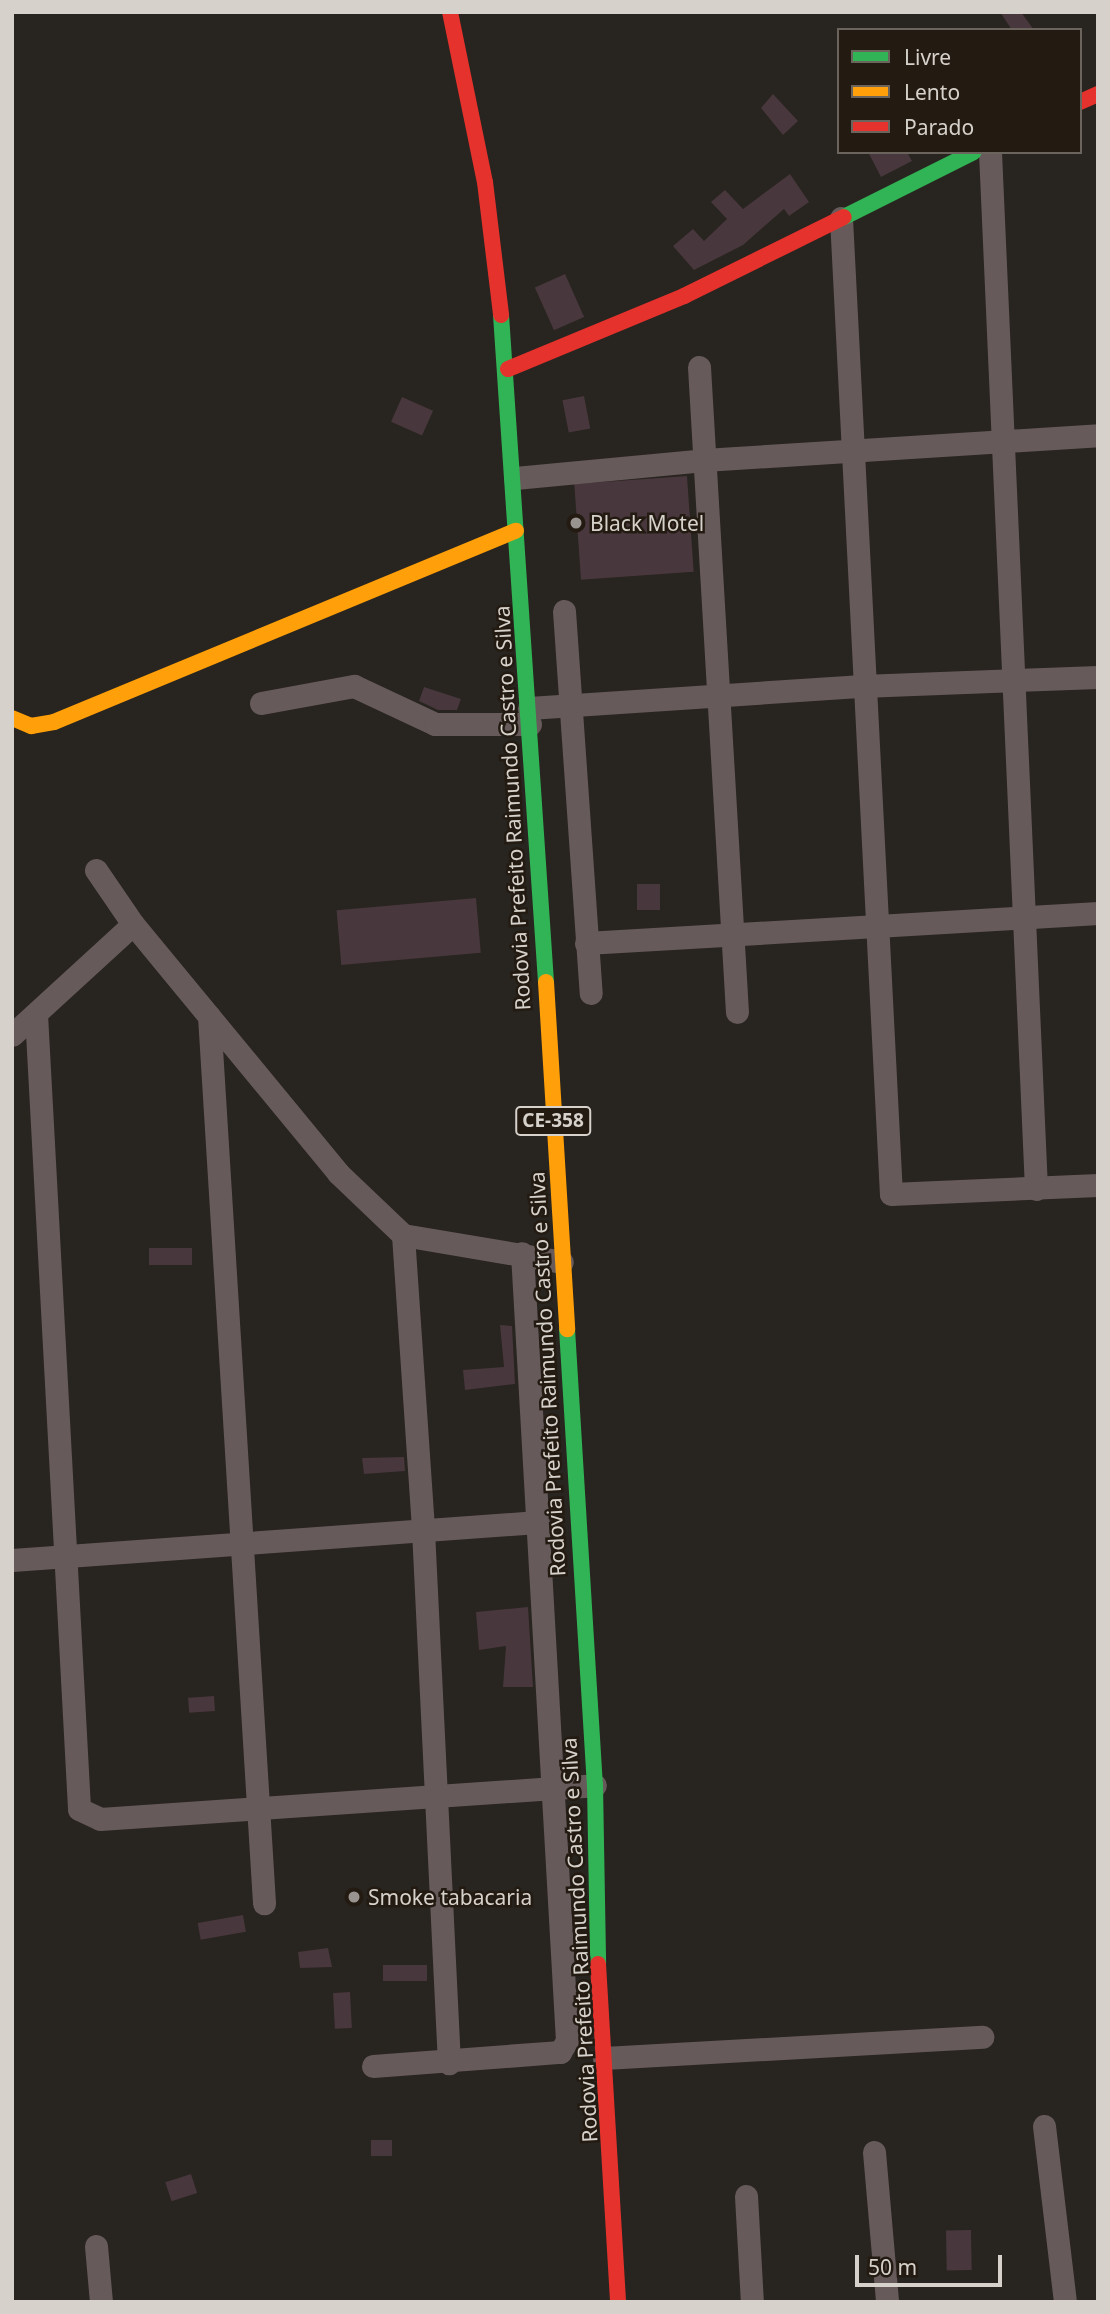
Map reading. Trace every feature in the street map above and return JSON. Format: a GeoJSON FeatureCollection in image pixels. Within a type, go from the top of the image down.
{"type":"FeatureCollection","features":[{"type":"Feature","properties":{"kind":"main road","name":"Rodovia Prefeito Raimundo Castro e Silva"},"geometry":{"type":"LineString","coordinates":[[450,12],[483,170],[508,369],[595,1785],[604,2058],[614,2235]]}},
{"type":"Feature","properties":{"kind":"main road"},"geometry":{"type":"LineString","coordinates":[[1082,101],[1098,94]]}},
{"type":"Feature","properties":{"kind":"main road"},"geometry":{"type":"LineString","coordinates":[[508,369],[684,296],[970,154]]}},
{"type":"Feature","properties":{"kind":"main road"},"geometry":{"type":"LineString","coordinates":[[12,718],[31,726],[54,722],[516,531]]}},
{"type":"Feature","properties":{"kind":"main road","name":"CE-358"},"geometry":{"type":"LineString","coordinates":[[608,2302],[614,2235]]}},
{"type":"Feature","properties":{"kind":"main road","name":"CE-358"},"geometry":{"type":"LineString","coordinates":[[614,2235],[618,2302]]}},
{"type":"Feature","properties":{"kind":"street"},"geometry":{"type":"LineString","coordinates":[[990,154],[1036,1189]]}},
{"type":"Feature","properties":{"kind":"street"},"geometry":{"type":"LineString","coordinates":[[841,219],[849,450],[891,1194],[1098,1185]]}},
{"type":"Feature","properties":{"kind":"street"},"geometry":{"type":"LineString","coordinates":[[699,367],[715,695],[737,1012]]}},
{"type":"Feature","properties":{"kind":"street"},"geometry":{"type":"LineString","coordinates":[[515,478],[704,460],[1098,435]]}},
{"type":"Feature","properties":{"kind":"street"},"geometry":{"type":"LineString","coordinates":[[564,611],[591,993]]}},
{"type":"Feature","properties":{"kind":"street"},"geometry":{"type":"LineString","coordinates":[[261,703],[354,686],[435,724],[530,716],[571,702],[862,686],[1098,677]]}},
{"type":"Feature","properties":{"kind":"street"},"geometry":{"type":"LineString","coordinates":[[96,870],[133,924],[338,1174],[403,1235],[522,1253],[562,1262]]}},
{"type":"Feature","properties":{"kind":"street"},"geometry":{"type":"LineString","coordinates":[[586,943],[1098,913]]}},
{"type":"Feature","properties":{"kind":"street"},"geometry":{"type":"LineString","coordinates":[[12,1035],[133,924]]}},
{"type":"Feature","properties":{"kind":"street"},"geometry":{"type":"LineString","coordinates":[[36,1014],[79,1809],[100,1819],[260,1811],[554,1784],[595,1785]]}},
{"type":"Feature","properties":{"kind":"street"},"geometry":{"type":"LineString","coordinates":[[209,1016],[245,1543],[264,1903]]}},
{"type":"Feature","properties":{"kind":"street"},"geometry":{"type":"LineString","coordinates":[[403,1235],[423,1530],[449,2063]]}},
{"type":"Feature","properties":{"kind":"street"},"geometry":{"type":"LineString","coordinates":[[373,2066],[449,2063],[559,2052],[567,2041],[522,1253]]}},
{"type":"Feature","properties":{"kind":"street"},"geometry":{"type":"LineString","coordinates":[[12,1560],[538,1522]]}},
{"type":"Feature","properties":{"kind":"street"},"geometry":{"type":"LineString","coordinates":[[604,2058],[982,2037]]}},
{"type":"Feature","properties":{"kind":"street"},"geometry":{"type":"LineString","coordinates":[[1044,2126],[1065,2302]]}},
{"type":"Feature","properties":{"kind":"street"},"geometry":{"type":"LineString","coordinates":[[874,2152],[887,2302]]}},
{"type":"Feature","properties":{"kind":"street"},"geometry":{"type":"LineString","coordinates":[[746,2196],[752,2302]]}},
{"type":"Feature","properties":{"kind":"street"},"geometry":{"type":"LineString","coordinates":[[96,2246],[101,2302]]}},
{"type":"Feature","properties":{"kind":"building"},"geometry":{"type":"Polygon","coordinates":[[[1000,12],[1021,12],[1033,28],[1011,28],[1000,12]]]}},
{"type":"Feature","properties":{"kind":"building"},"geometry":{"type":"Polygon","coordinates":[[[773,94],[798,121],[783,135],[761,108],[773,94]]]}},
{"type":"Feature","properties":{"kind":"building"},"geometry":{"type":"Polygon","coordinates":[[[869,154],[908,154],[912,161],[881,177],[869,154]]]}},
{"type":"Feature","properties":{"kind":"building"},"geometry":{"type":"Polygon","coordinates":[[[790,174],[809,202],[789,216],[784,209],[743,245],[694,270],[673,246],[693,229],[704,241],[727,219],[711,202],[725,190],[743,209],[790,174]]]}},
{"type":"Feature","properties":{"kind":"building"},"geometry":{"type":"Polygon","coordinates":[[[565,274],[584,317],[554,330],[535,287],[565,274]]]}},
{"type":"Feature","properties":{"kind":"building"},"geometry":{"type":"Polygon","coordinates":[[[584,396],[590,428],[569,433],[562,400],[584,396]]]}},
{"type":"Feature","properties":{"kind":"building"},"geometry":{"type":"Polygon","coordinates":[[[402,397],[433,411],[422,435],[391,422],[402,397]]]}},
{"type":"Feature","properties":{"kind":"building","name":"Black Motel"},"geometry":{"type":"Polygon","coordinates":[[[687,476],[694,572],[581,580],[574,484],[687,476]]]}},
{"type":"Feature","properties":{"kind":"building"},"geometry":{"type":"Polygon","coordinates":[[[424,687],[461,699],[457,710],[438,710],[419,701],[424,687]]]}},
{"type":"Feature","properties":{"kind":"building"},"geometry":{"type":"Polygon","coordinates":[[[637,884],[660,884],[660,910],[637,910],[637,884]]]}},
{"type":"Feature","properties":{"kind":"building"},"geometry":{"type":"Polygon","coordinates":[[[476,898],[481,953],[341,965],[337,910],[476,898]]]}},
{"type":"Feature","properties":{"kind":"building"},"geometry":{"type":"Polygon","coordinates":[[[149,1248],[192,1248],[192,1265],[149,1265],[149,1248]]]}},
{"type":"Feature","properties":{"kind":"building"},"geometry":{"type":"Polygon","coordinates":[[[500,1325],[512,1326],[515,1384],[465,1390],[463,1370],[504,1367],[500,1325]]]}},
{"type":"Feature","properties":{"kind":"building"},"geometry":{"type":"Polygon","coordinates":[[[404,1457],[405,1471],[364,1474],[362,1458],[404,1457]]]}},
{"type":"Feature","properties":{"kind":"building"},"geometry":{"type":"Polygon","coordinates":[[[528,1607],[533,1687],[503,1687],[506,1646],[479,1650],[476,1612],[528,1607]]]}},
{"type":"Feature","properties":{"kind":"building"},"geometry":{"type":"Polygon","coordinates":[[[214,1696],[215,1711],[189,1713],[188,1698],[214,1696]]]}},
{"type":"Feature","properties":{"kind":"building"},"geometry":{"type":"Polygon","coordinates":[[[243,1915],[246,1932],[201,1940],[198,1923],[243,1915]]]}},
{"type":"Feature","properties":{"kind":"building"},"geometry":{"type":"Polygon","coordinates":[[[328,1948],[332,1967],[300,1968],[298,1952],[328,1948]]]}},
{"type":"Feature","properties":{"kind":"building"},"geometry":{"type":"Polygon","coordinates":[[[383,1965],[427,1965],[427,1981],[383,1981],[383,1965]]]}},
{"type":"Feature","properties":{"kind":"building"},"geometry":{"type":"Polygon","coordinates":[[[350,1992],[352,2028],[335,2029],[333,1993],[350,1992]]]}},
{"type":"Feature","properties":{"kind":"building"},"geometry":{"type":"Polygon","coordinates":[[[371,2140],[392,2140],[392,2156],[371,2156],[371,2140]]]}},
{"type":"Feature","properties":{"kind":"building"},"geometry":{"type":"Polygon","coordinates":[[[191,2174],[197,2193],[172,2201],[165,2182],[191,2174]]]}},
{"type":"Feature","properties":{"kind":"building"},"geometry":{"type":"Polygon","coordinates":[[[946,2230],[971,2230],[972,2270],[947,2270],[946,2230]]]}},
{"type":"Feature","properties":{"kind":"traffic: fast"},"geometry":{"type":"LineString","coordinates":[[844,217],[970,154]]}},
{"type":"Feature","properties":{"kind":"traffic: fast"},"geometry":{"type":"LineString","coordinates":[[501,315],[546,982]]}},
{"type":"Feature","properties":{"kind":"traffic: fast"},"geometry":{"type":"LineString","coordinates":[[567,1329],[595,1785],[598,1964]]}},
{"type":"Feature","properties":{"kind":"traffic: slow"},"geometry":{"type":"LineString","coordinates":[[12,718],[31,726],[54,722],[516,531]]}},
{"type":"Feature","properties":{"kind":"traffic: slow"},"geometry":{"type":"LineString","coordinates":[[546,982],[567,1329]]}},
{"type":"Feature","properties":{"kind":"traffic: jam"},"geometry":{"type":"LineString","coordinates":[[450,12],[485,182],[501,315]]}},
{"type":"Feature","properties":{"kind":"traffic: jam"},"geometry":{"type":"LineString","coordinates":[[1082,101],[1098,94]]}},
{"type":"Feature","properties":{"kind":"traffic: jam"},"geometry":{"type":"LineString","coordinates":[[508,369],[684,296],[844,217]]}},
{"type":"Feature","properties":{"kind":"traffic: jam"},"geometry":{"type":"LineString","coordinates":[[598,1964],[618,2302]]}},
{"type":"Feature","properties":{"kind":"place","name":"Black Motel"},"geometry":{"type":"Point","coordinates":[576,523]}},
{"type":"Feature","properties":{"kind":"place","name":"Smoke tabacaria"},"geometry":{"type":"Point","coordinates":[354,1897]}}]}
